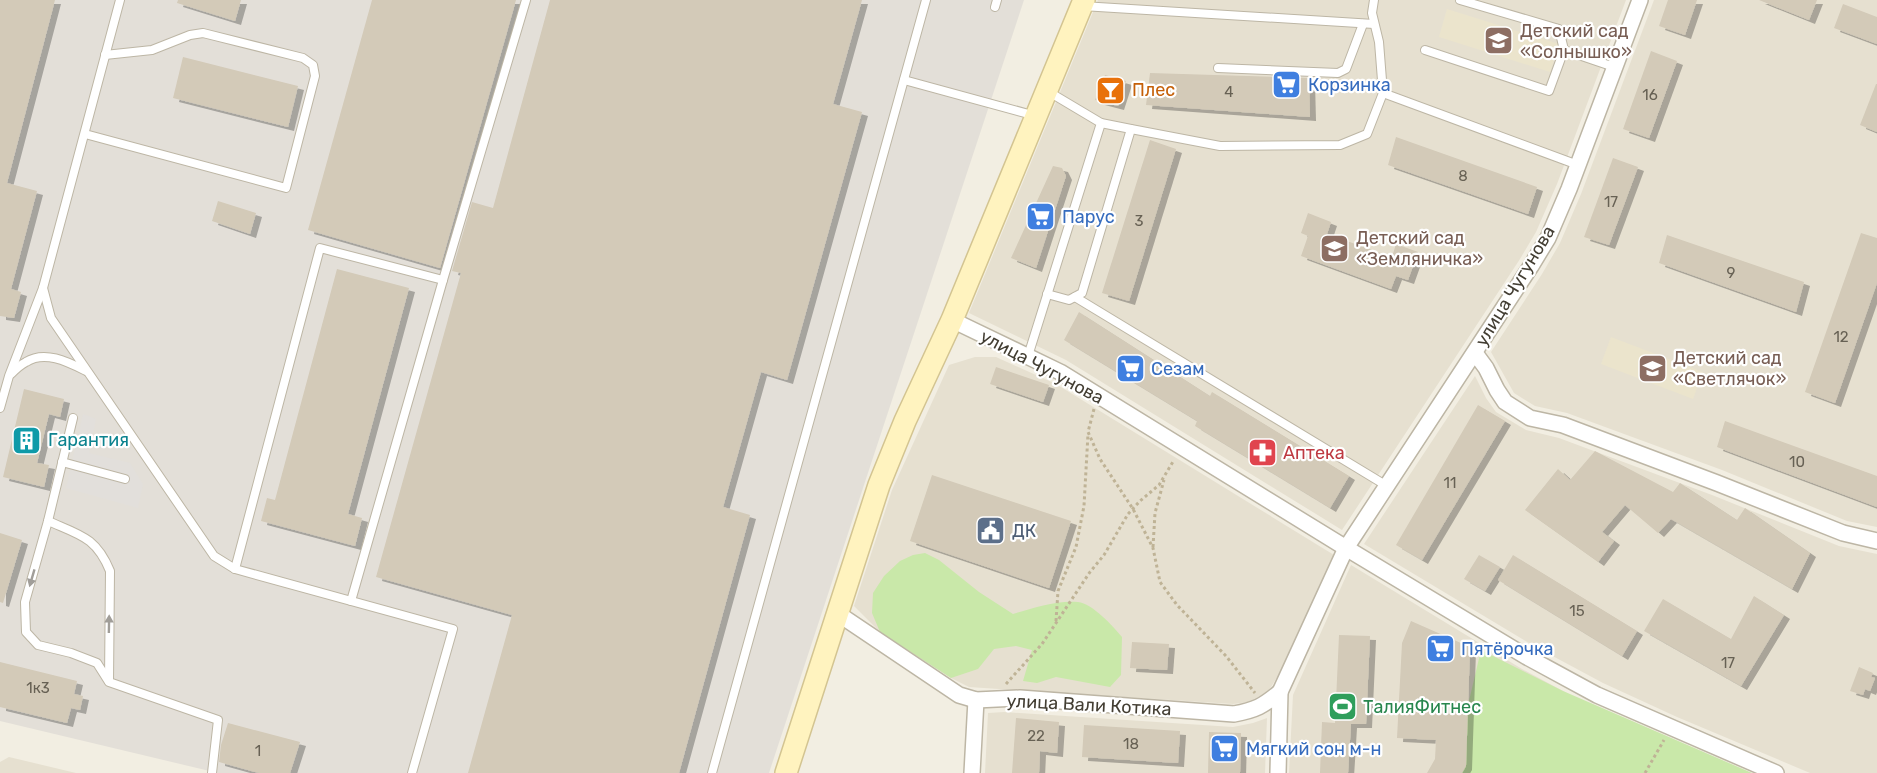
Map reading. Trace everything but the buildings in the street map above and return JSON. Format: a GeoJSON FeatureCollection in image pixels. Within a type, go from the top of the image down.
{"type":"FeatureCollection","features":[{"type":"Feature","properties":{"kind":"main road"},"geometry":{"type":"LineString","coordinates":[[786,773],[879,484],[904,421],[952,320],[1083,3]]}},
{"type":"Feature","properties":{"kind":"street","name":"улица Чугунова"},"geometry":{"type":"LineString","coordinates":[[1281,692],[1346,548],[1548,238],[1640,0]]}},
{"type":"Feature","properties":{"kind":"street","name":"улица Чугунова"},"geometry":{"type":"LineString","coordinates":[[952,320],[1060,372],[1527,657],[1597,695],[1776,773]]}},
{"type":"Feature","properties":{"kind":"street"},"geometry":{"type":"LineString","coordinates":[[1475,352],[1505,402],[1530,418],[1574,429],[1844,533],[1877,541]]}},
{"type":"Feature","properties":{"kind":"street","name":"улица Вали Котика"},"geometry":{"type":"LineString","coordinates":[[837,614],[959,694],[976,700],[1020,698],[1234,714],[1251,711],[1264,705],[1281,692]]}},
{"type":"Feature","properties":{"kind":"street"},"geometry":{"type":"LineString","coordinates":[[1278,773],[1281,692]]}},
{"type":"Feature","properties":{"kind":"street"},"geometry":{"type":"LineString","coordinates":[[972,773],[976,700]]}},
{"type":"Feature","properties":{"kind":"lane"},"geometry":{"type":"LineString","coordinates":[[0,408],[9,376],[43,288],[120,0]]}},
{"type":"Feature","properties":{"kind":"lane"},"geometry":{"type":"LineString","coordinates":[[351,601],[526,0]]}},
{"type":"Feature","properties":{"kind":"lane"},"geometry":{"type":"LineString","coordinates":[[712,773],[926,0]]}},
{"type":"Feature","properties":{"kind":"lane"},"geometry":{"type":"LineString","coordinates":[[1047,91],[1101,123],[1221,146],[1340,145],[1367,134],[1383,93],[1379,42],[1372,13],[1374,0]]}},
{"type":"Feature","properties":{"kind":"lane"},"geometry":{"type":"LineString","coordinates":[[1425,50],[1549,91],[1564,50],[1559,29],[1460,0]]}},
{"type":"Feature","properties":{"kind":"lane"},"geometry":{"type":"LineString","coordinates":[[1083,3],[1374,24]]}},
{"type":"Feature","properties":{"kind":"lane"},"geometry":{"type":"LineString","coordinates":[[1218,68],[1338,73],[1346,69],[1363,24]]}},
{"type":"Feature","properties":{"kind":"lane"},"geometry":{"type":"LineString","coordinates":[[85,135],[286,188],[315,76],[313,65],[303,58],[203,33],[190,35],[152,50],[105,56]]}},
{"type":"Feature","properties":{"kind":"lane"},"geometry":{"type":"LineString","coordinates":[[1564,50],[1614,68]]}},
{"type":"Feature","properties":{"kind":"lane"},"geometry":{"type":"LineString","coordinates":[[904,80],[1036,116]]}},
{"type":"Feature","properties":{"kind":"lane"},"geometry":{"type":"LineString","coordinates":[[1383,93],[1578,165]]}},
{"type":"Feature","properties":{"kind":"lane"},"geometry":{"type":"LineString","coordinates":[[1028,356],[1101,123]]}},
{"type":"Feature","properties":{"kind":"lane"},"geometry":{"type":"LineString","coordinates":[[1047,294],[1069,300],[1082,293],[1131,129]]}},
{"type":"Feature","properties":{"kind":"lane"},"geometry":{"type":"LineString","coordinates":[[235,569],[320,248],[443,280]]}},
{"type":"Feature","properties":{"kind":"lane"},"geometry":{"type":"LineString","coordinates":[[43,288],[51,318],[214,556],[235,569],[453,629],[412,773]]}},
{"type":"Feature","properties":{"kind":"lane"},"geometry":{"type":"LineString","coordinates":[[1075,297],[1387,486]]}},
{"type":"Feature","properties":{"kind":"lane"},"geometry":{"type":"LineString","coordinates":[[9,376],[27,360],[47,357],[65,360],[87,372]]}},
{"type":"Feature","properties":{"kind":"lane"},"geometry":{"type":"LineString","coordinates":[[73,418],[48,521],[25,602],[26,632],[38,645],[71,653],[97,663],[109,682],[218,720],[212,773]]}},
{"type":"Feature","properties":{"kind":"lane"},"geometry":{"type":"LineString","coordinates":[[62,462],[126,479]]}},
{"type":"Feature","properties":{"kind":"lane"},"geometry":{"type":"LineString","coordinates":[[48,521],[84,536],[103,555],[110,571],[109,682]]}},
{"type":"Feature","properties":{"kind":"path"},"geometry":{"type":"LineString","coordinates":[[1056,623],[1058,591],[1076,547],[1084,506],[1088,432],[1094,407],[1100,397]]}},
{"type":"Feature","properties":{"kind":"path"},"geometry":{"type":"LineString","coordinates":[[1088,432],[1100,459],[1132,508],[1152,548],[1160,582],[1177,605],[1226,656],[1264,705]]}},
{"type":"Feature","properties":{"kind":"path"},"geometry":{"type":"LineString","coordinates":[[1002,699],[1002,688],[1042,644],[1104,555],[1132,508],[1159,485],[1182,447]]}},
{"type":"Feature","properties":{"kind":"path"},"geometry":{"type":"LineString","coordinates":[[1152,548],[1155,513],[1167,473]]}},
{"type":"Feature","properties":{"kind":"path"},"geometry":{"type":"LineString","coordinates":[[1645,773],[1670,728]]}},
{"type":"Feature","properties":{"kind":"shaded area"},"geometry":{"type":"Polygon","coordinates":[[[0,0],[1024,0],[769,773],[218,773],[0,721],[0,0]]]}},
{"type":"Feature","properties":{"kind":"shaded area"},"geometry":{"type":"Polygon","coordinates":[[[1098,0],[1626,0],[1557,184],[1536,232],[1342,530],[1066,360],[969,313],[1098,0]]]}},
{"type":"Feature","properties":{"kind":"shaded area"},"geometry":{"type":"Polygon","coordinates":[[[1654,0],[1877,0],[1877,527],[1847,521],[1722,470],[1567,413],[1535,406],[1514,393],[1491,352],[1560,243],[1581,194],[1654,0]]]}},
{"type":"Feature","properties":{"kind":"shaded area","name":"Детский сад «Солнышко»"},"geometry":{"type":"Polygon","coordinates":[[[1447,9],[1559,44],[1550,72],[1439,37],[1447,9]]]}},
{"type":"Feature","properties":{"kind":"shaded area","name":"Детский сад «Светлячок»"},"geometry":{"type":"Polygon","coordinates":[[[1611,337],[1703,372],[1693,399],[1601,364],[1611,337]]]}},
{"type":"Feature","properties":{"kind":"shaded area"},"geometry":{"type":"Polygon","coordinates":[[[975,357],[996,357],[1056,384],[1334,555],[1280,672],[1268,692],[1248,702],[1233,704],[969,687],[951,678],[880,632],[854,606],[892,490],[949,365],[975,357]]]}},
{"type":"Feature","properties":{"kind":"shaded area"},"geometry":{"type":"Polygon","coordinates":[[[1475,376],[1496,412],[1526,430],[1559,438],[1712,495],[1839,546],[1877,554],[1877,773],[1810,773],[1677,717],[1603,683],[1534,646],[1364,544],[1475,376]]]}},
{"type":"Feature","properties":{"kind":"shaded area"},"geometry":{"type":"Polygon","coordinates":[[[83,414],[96,419],[89,453],[130,463],[143,484],[138,508],[66,488],[83,414]]]}},
{"type":"Feature","properties":{"kind":"shaded area"},"geometry":{"type":"Polygon","coordinates":[[[1351,565],[1522,669],[1591,706],[1742,773],[1289,773],[1293,695],[1351,565]]]}},
{"type":"Feature","properties":{"kind":"shaded area"},"geometry":{"type":"Polygon","coordinates":[[[1004,712],[1233,727],[1267,718],[1265,773],[985,773],[988,713],[1004,712]]]}},
{"type":"Feature","properties":{"kind":"shaded area"},"geometry":{"type":"Polygon","coordinates":[[[9,757],[76,773],[0,773],[0,762],[9,757]]]}},
{"type":"Feature","properties":{"kind":"green space"},"geometry":{"type":"Polygon","coordinates":[[[925,553],[939,560],[979,592],[1013,614],[1062,602],[1078,602],[1090,606],[1122,637],[1121,675],[1110,687],[1056,677],[1037,683],[1023,681],[1032,650],[1016,646],[994,649],[978,669],[951,678],[880,632],[872,613],[873,593],[884,576],[900,561],[925,553]]]}},
{"type":"Feature","properties":{"kind":"green space"},"geometry":{"type":"Polygon","coordinates":[[[1481,650],[1563,691],[1752,773],[1452,773],[1481,650]]]}},
{"type":"Feature","properties":{"kind":"place","name":"Детский сад «Солнышко»"},"geometry":{"type":"Point","coordinates":[1499,41]}},
{"type":"Feature","properties":{"kind":"place","name":"Корзинка"},"geometry":{"type":"Point","coordinates":[1287,85]}},
{"type":"Feature","properties":{"kind":"place","name":"Плес"},"geometry":{"type":"Point","coordinates":[1111,90]}},
{"type":"Feature","properties":{"kind":"place","name":"Парус"},"geometry":{"type":"Point","coordinates":[1041,217]}},
{"type":"Feature","properties":{"kind":"place","name":"Детский сад «Земляничка»"},"geometry":{"type":"Point","coordinates":[1335,248]}},
{"type":"Feature","properties":{"kind":"place","name":"Детский сад «Светлячок»"},"geometry":{"type":"Point","coordinates":[1652,368]}},
{"type":"Feature","properties":{"kind":"place","name":"Сезам"},"geometry":{"type":"Point","coordinates":[1130,369]}},
{"type":"Feature","properties":{"kind":"place","name":"Гарантия"},"geometry":{"type":"Point","coordinates":[27,440]}},
{"type":"Feature","properties":{"kind":"place","name":"Аптека"},"geometry":{"type":"Point","coordinates":[1262,453]}},
{"type":"Feature","properties":{"kind":"place","name":"ДК"},"geometry":{"type":"Point","coordinates":[991,531]}},
{"type":"Feature","properties":{"kind":"place","name":"Пятёрочка"},"geometry":{"type":"Point","coordinates":[1440,649]}},
{"type":"Feature","properties":{"kind":"place","name":"ТалияФитнес"},"geometry":{"type":"Point","coordinates":[1342,707]}},
{"type":"Feature","properties":{"kind":"place","name":"Мягкий сон м-н"},"geometry":{"type":"Point","coordinates":[1225,749]}}]}
